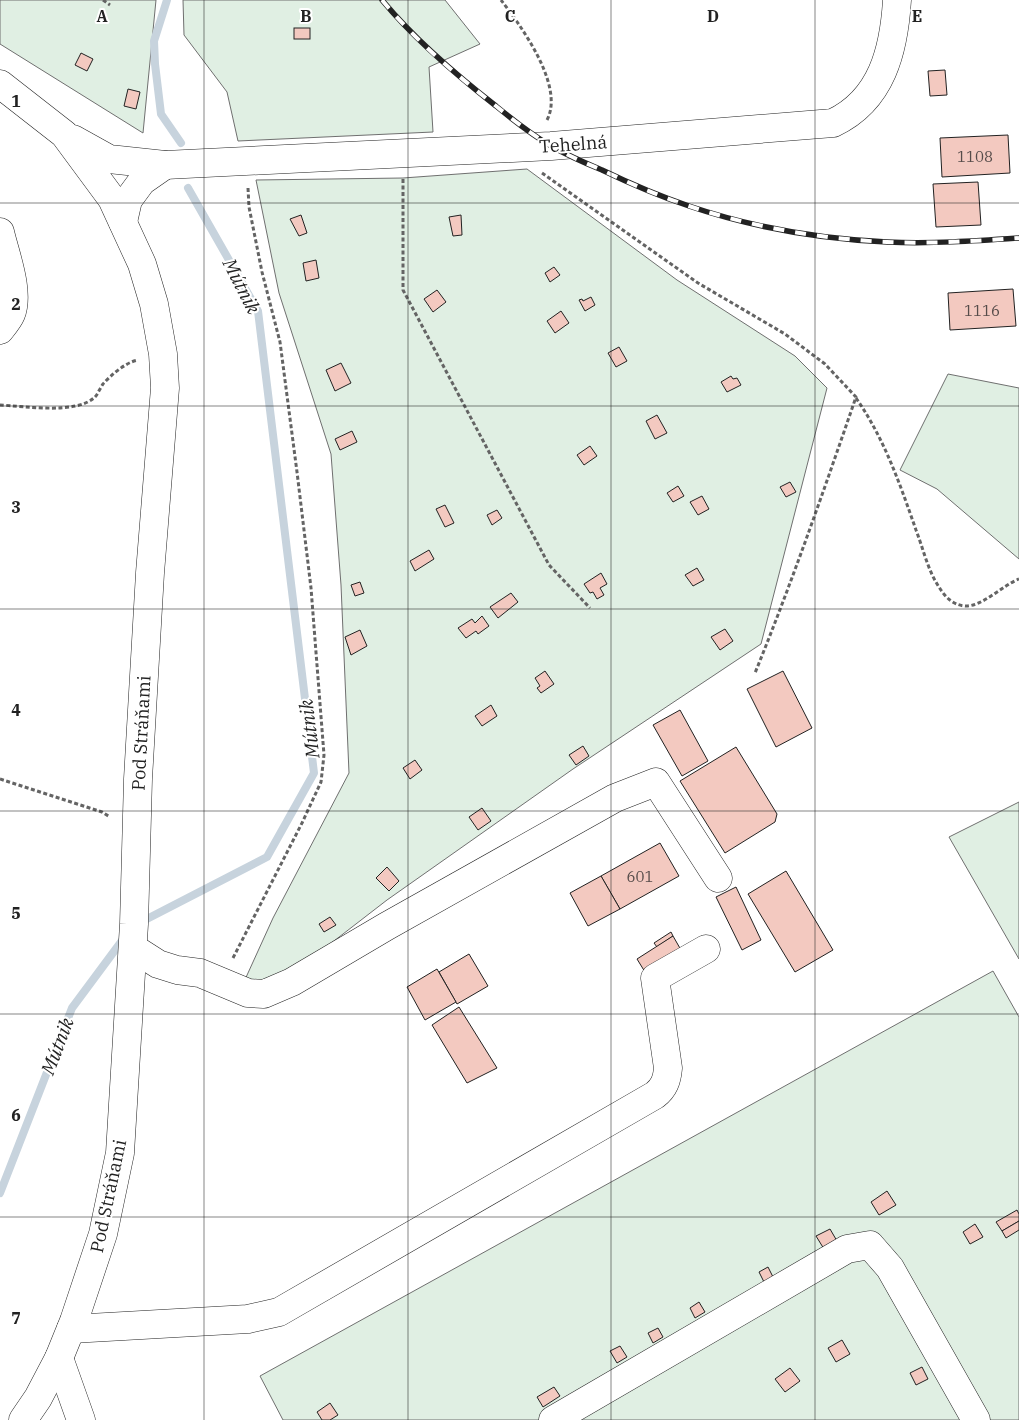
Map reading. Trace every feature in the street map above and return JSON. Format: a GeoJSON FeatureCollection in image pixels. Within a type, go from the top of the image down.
{"type":"FeatureCollection","features":[{"type":"Feature","properties":{"kind":"street","name":"Tehelná"},"geometry":{"type":"LineString","coordinates":[[64,134],[110,159],[165,165],[527,147],[834,123],[856,110],[875,86],[891,45],[897,0]]}},
{"type":"Feature","properties":{"kind":"street","name":"Pod Stráňami"},"geometry":{"type":"LineString","coordinates":[[0,84],[64,134],[112,199],[142,264],[151,296],[163,354],[165,388],[150,573],[138,779],[133,938],[120,1153],[103,1234],[70,1329],[59,1358],[24,1420]]}},
{"type":"Feature","properties":{"kind":"street"},"geometry":{"type":"LineString","coordinates":[[123,222],[128,200],[142,181],[165,165]]}},
{"type":"Feature","properties":{"kind":"street"},"geometry":{"type":"LineString","coordinates":[[0,232],[11,278],[13,301],[12,313],[0,330]]}},
{"type":"Feature","properties":{"kind":"street"},"geometry":{"type":"LineString","coordinates":[[133,938],[158,964],[177,970],[200,973],[248,993],[264,994],[292,982],[396,921],[615,798],[656,782],[718,878]]}},
{"type":"Feature","properties":{"kind":"street"},"geometry":{"type":"LineString","coordinates":[[70,1329],[248,1319],[279,1312],[655,1095],[662,1090],[667,1078],[668,1068],[655,978],[706,949]]}},
{"type":"Feature","properties":{"kind":"street"},"geometry":{"type":"LineString","coordinates":[[553,1420],[847,1249],[870,1245],[890,1268],[976,1420]]}},
{"type":"Feature","properties":{"kind":"street"},"geometry":{"type":"LineString","coordinates":[[59,1358],[81,1420]]}},
{"type":"Feature","properties":{"kind":"path"},"geometry":{"type":"LineString","coordinates":[[104,0],[110,5]]}},
{"type":"Feature","properties":{"kind":"path"},"geometry":{"type":"LineString","coordinates":[[501,0],[519,22],[531,42],[548,83],[552,102],[549,116],[527,147],[546,176],[698,283],[785,334],[825,364],[856,397],[871,419],[891,462],[937,585],[945,596],[956,605],[968,607],[979,603],[1019,579]]}},
{"type":"Feature","properties":{"kind":"path"},"geometry":{"type":"LineString","coordinates":[[403,154],[403,290],[550,565],[590,608]]}},
{"type":"Feature","properties":{"kind":"path"},"geometry":{"type":"LineString","coordinates":[[200,973],[219,970],[232,960],[321,782],[324,755],[311,588],[298,472],[280,342],[262,272],[249,208],[247,177],[251,161]]}},
{"type":"Feature","properties":{"kind":"path"},"geometry":{"type":"LineString","coordinates":[[0,405],[61,408],[80,406],[95,398],[104,384],[131,361],[163,354]]}},
{"type":"Feature","properties":{"kind":"path"},"geometry":{"type":"LineString","coordinates":[[755,674],[822,497],[856,397]]}},
{"type":"Feature","properties":{"kind":"path"},"geometry":{"type":"LineString","coordinates":[[0,779],[102,812],[137,834]]}},
{"type":"Feature","properties":{"kind":"green space"},"geometry":{"type":"Polygon","coordinates":[[[0,0],[156,0],[143,133],[0,44],[0,0]]]}},
{"type":"Feature","properties":{"kind":"green space"},"geometry":{"type":"Polygon","coordinates":[[[183,0],[445,0],[480,44],[429,67],[433,132],[238,141],[227,92],[184,35],[183,0]]]}},
{"type":"Feature","properties":{"kind":"green space"},"geometry":{"type":"Polygon","coordinates":[[[527,169],[677,280],[795,356],[827,388],[761,644],[573,769],[387,900],[277,985],[243,984],[273,918],[349,773],[341,585],[331,454],[279,293],[256,180],[403,178],[527,169]]]}},
{"type":"Feature","properties":{"kind":"green space"},"geometry":{"type":"Polygon","coordinates":[[[948,374],[1019,388],[1019,559],[937,489],[900,470],[948,374]]]}},
{"type":"Feature","properties":{"kind":"green space"},"geometry":{"type":"Polygon","coordinates":[[[1019,802],[1019,959],[949,837],[1019,802]]]}},
{"type":"Feature","properties":{"kind":"green space"},"geometry":{"type":"Polygon","coordinates":[[[993,971],[1019,1017],[1019,1420],[283,1420],[260,1376],[993,971]]]}},
{"type":"Feature","properties":{"kind":"building"},"geometry":{"type":"Polygon","coordinates":[[[294,28],[310,28],[310,39],[294,39],[294,28]]]}},
{"type":"Feature","properties":{"kind":"building"},"geometry":{"type":"Polygon","coordinates":[[[81,53],[93,59],[87,71],[75,65],[81,53]]]}},
{"type":"Feature","properties":{"kind":"building"},"geometry":{"type":"Polygon","coordinates":[[[945,70],[947,95],[930,96],[928,71],[945,70]]]}},
{"type":"Feature","properties":{"kind":"building"},"geometry":{"type":"Polygon","coordinates":[[[128,89],[140,92],[136,109],[124,106],[128,89]]]}},
{"type":"Feature","properties":{"kind":"building"},"geometry":{"type":"Polygon","coordinates":[[[1008,135],[1010,173],[942,177],[940,138],[1008,135]]]}},
{"type":"Feature","properties":{"kind":"building"},"geometry":{"type":"Polygon","coordinates":[[[978,182],[981,225],[936,227],[933,184],[978,182]]]}},
{"type":"Feature","properties":{"kind":"building"},"geometry":{"type":"Polygon","coordinates":[[[301,215],[307,233],[299,236],[290,219],[301,215]]]}},
{"type":"Feature","properties":{"kind":"building"},"geometry":{"type":"Polygon","coordinates":[[[461,215],[462,235],[453,236],[449,217],[461,215]]]}},
{"type":"Feature","properties":{"kind":"building"},"geometry":{"type":"Polygon","coordinates":[[[316,260],[319,278],[306,281],[303,263],[316,260]]]}},
{"type":"Feature","properties":{"kind":"building"},"geometry":{"type":"Polygon","coordinates":[[[554,267],[560,275],[550,282],[545,273],[554,267]]]}},
{"type":"Feature","properties":{"kind":"building"},"geometry":{"type":"Polygon","coordinates":[[[1013,289],[1016,326],[950,330],[948,293],[1013,289]]]}},
{"type":"Feature","properties":{"kind":"building"},"geometry":{"type":"Polygon","coordinates":[[[437,290],[446,302],[433,312],[424,299],[437,290]]]}},
{"type":"Feature","properties":{"kind":"building"},"geometry":{"type":"Polygon","coordinates":[[[591,297],[595,305],[585,311],[579,300],[582,299],[583,301],[591,297]]]}},
{"type":"Feature","properties":{"kind":"building"},"geometry":{"type":"Polygon","coordinates":[[[561,311],[569,323],[555,333],[547,321],[561,311]]]}},
{"type":"Feature","properties":{"kind":"building"},"geometry":{"type":"Polygon","coordinates":[[[619,347],[627,361],[616,367],[608,353],[619,347]]]}},
{"type":"Feature","properties":{"kind":"building"},"geometry":{"type":"Polygon","coordinates":[[[341,363],[351,383],[335,391],[326,370],[341,363]]]}},
{"type":"Feature","properties":{"kind":"building"},"geometry":{"type":"Polygon","coordinates":[[[731,376],[733,379],[737,378],[741,385],[727,392],[721,382],[731,376]]]}},
{"type":"Feature","properties":{"kind":"building"},"geometry":{"type":"Polygon","coordinates":[[[657,415],[667,433],[655,439],[646,421],[657,415]]]}},
{"type":"Feature","properties":{"kind":"building"},"geometry":{"type":"Polygon","coordinates":[[[352,431],[357,442],[340,450],[335,439],[352,431]]]}},
{"type":"Feature","properties":{"kind":"building"},"geometry":{"type":"Polygon","coordinates":[[[590,446],[597,456],[584,465],[577,455],[590,446]]]}},
{"type":"Feature","properties":{"kind":"building"},"geometry":{"type":"Polygon","coordinates":[[[790,482],[796,492],[786,497],[780,487],[790,482]]]}},
{"type":"Feature","properties":{"kind":"building"},"geometry":{"type":"Polygon","coordinates":[[[678,486],[684,496],[673,502],[667,493],[678,486]]]}},
{"type":"Feature","properties":{"kind":"building"},"geometry":{"type":"Polygon","coordinates":[[[702,496],[709,509],[698,515],[690,502],[702,496]]]}},
{"type":"Feature","properties":{"kind":"building"},"geometry":{"type":"Polygon","coordinates":[[[445,505],[454,523],[445,527],[436,509],[445,505]]]}},
{"type":"Feature","properties":{"kind":"building"},"geometry":{"type":"Polygon","coordinates":[[[497,510],[502,518],[492,525],[487,515],[497,510]]]}},
{"type":"Feature","properties":{"kind":"building"},"geometry":{"type":"Polygon","coordinates":[[[429,550],[434,559],[415,571],[410,561],[429,550]]]}},
{"type":"Feature","properties":{"kind":"building"},"geometry":{"type":"Polygon","coordinates":[[[697,568],[704,580],[693,586],[685,575],[697,568]]]}},
{"type":"Feature","properties":{"kind":"building"},"geometry":{"type":"Polygon","coordinates":[[[601,573],[607,584],[600,588],[604,595],[597,599],[593,592],[590,593],[584,584],[601,573]]]}},
{"type":"Feature","properties":{"kind":"building"},"geometry":{"type":"Polygon","coordinates":[[[360,582],[364,593],[355,596],[351,585],[360,582]]]}},
{"type":"Feature","properties":{"kind":"building"},"geometry":{"type":"Polygon","coordinates":[[[511,593],[518,602],[498,618],[490,607],[511,593]]]}},
{"type":"Feature","properties":{"kind":"building"},"geometry":{"type":"Polygon","coordinates":[[[482,616],[489,626],[478,634],[476,631],[466,638],[458,628],[472,619],[475,623],[482,616]]]}},
{"type":"Feature","properties":{"kind":"building"},"geometry":{"type":"Polygon","coordinates":[[[725,629],[733,641],[720,650],[711,637],[725,629]]]}},
{"type":"Feature","properties":{"kind":"building"},"geometry":{"type":"Polygon","coordinates":[[[360,630],[367,646],[351,655],[345,637],[360,630]]]}},
{"type":"Feature","properties":{"kind":"building"},"geometry":{"type":"Polygon","coordinates":[[[545,671],[554,684],[541,693],[537,688],[540,686],[535,678],[545,671]]]}},
{"type":"Feature","properties":{"kind":"building"},"geometry":{"type":"Polygon","coordinates":[[[783,671],[812,728],[776,747],[747,689],[783,671]]]}},
{"type":"Feature","properties":{"kind":"building"},"geometry":{"type":"Polygon","coordinates":[[[491,705],[497,716],[482,726],[475,716],[491,705]]]}},
{"type":"Feature","properties":{"kind":"building"},"geometry":{"type":"Polygon","coordinates":[[[680,710],[708,761],[682,776],[653,725],[680,710]]]}},
{"type":"Feature","properties":{"kind":"building"},"geometry":{"type":"Polygon","coordinates":[[[583,746],[589,756],[576,765],[569,755],[583,746]]]}},
{"type":"Feature","properties":{"kind":"building"},"geometry":{"type":"Polygon","coordinates":[[[736,747],[777,814],[775,822],[725,853],[680,781],[736,747]]]}},
{"type":"Feature","properties":{"kind":"building"},"geometry":{"type":"Polygon","coordinates":[[[415,760],[422,770],[410,779],[403,768],[415,760]]]}},
{"type":"Feature","properties":{"kind":"building"},"geometry":{"type":"Polygon","coordinates":[[[482,808],[491,821],[478,830],[469,817],[482,808]]]}},
{"type":"Feature","properties":{"kind":"building"},"geometry":{"type":"Polygon","coordinates":[[[660,843],[679,876],[620,909],[601,876],[660,843]]]}},
{"type":"Feature","properties":{"kind":"building"},"geometry":{"type":"Polygon","coordinates":[[[387,867],[399,881],[389,891],[376,878],[387,867]]]}},
{"type":"Feature","properties":{"kind":"building"},"geometry":{"type":"Polygon","coordinates":[[[786,871],[833,950],[795,972],[748,894],[786,871]]]}},
{"type":"Feature","properties":{"kind":"building"},"geometry":{"type":"Polygon","coordinates":[[[601,876],[620,909],[588,926],[570,893],[601,876]]]}},
{"type":"Feature","properties":{"kind":"building"},"geometry":{"type":"Polygon","coordinates":[[[736,887],[761,940],[742,950],[716,897],[736,887]]]}},
{"type":"Feature","properties":{"kind":"building"},"geometry":{"type":"Polygon","coordinates":[[[330,917],[336,925],[324,932],[319,924],[330,917]]]}},
{"type":"Feature","properties":{"kind":"building"},"geometry":{"type":"Polygon","coordinates":[[[671,932],[673,936],[657,947],[654,943],[671,932]]]}},
{"type":"Feature","properties":{"kind":"building"},"geometry":{"type":"Polygon","coordinates":[[[673,936],[681,950],[645,972],[637,959],[673,936]]]}},
{"type":"Feature","properties":{"kind":"building"},"geometry":{"type":"Polygon","coordinates":[[[469,954],[488,986],[457,1004],[439,972],[469,954]]]}},
{"type":"Feature","properties":{"kind":"building"},"geometry":{"type":"Polygon","coordinates":[[[437,969],[456,1002],[425,1020],[407,987],[437,969]]]}},
{"type":"Feature","properties":{"kind":"building"},"geometry":{"type":"Polygon","coordinates":[[[459,1007],[497,1068],[467,1083],[432,1025],[459,1007]]]}},
{"type":"Feature","properties":{"kind":"building"},"geometry":{"type":"Polygon","coordinates":[[[887,1191],[896,1205],[879,1215],[871,1202],[887,1191]]]}},
{"type":"Feature","properties":{"kind":"building"},"geometry":{"type":"Polygon","coordinates":[[[1017,1210],[1019,1221],[1002,1231],[996,1222],[1017,1210]]]}},
{"type":"Feature","properties":{"kind":"building"},"geometry":{"type":"Polygon","coordinates":[[[1019,1221],[1019,1230],[1006,1238],[1002,1231],[1019,1221]]]}},
{"type":"Feature","properties":{"kind":"building"},"geometry":{"type":"Polygon","coordinates":[[[975,1224],[983,1237],[970,1244],[963,1232],[975,1224]]]}},
{"type":"Feature","properties":{"kind":"building"},"geometry":{"type":"Polygon","coordinates":[[[830,1229],[837,1241],[824,1249],[816,1236],[830,1229]]]}},
{"type":"Feature","properties":{"kind":"building"},"geometry":{"type":"Polygon","coordinates":[[[768,1267],[773,1277],[764,1282],[759,1272],[768,1267]]]}},
{"type":"Feature","properties":{"kind":"building"},"geometry":{"type":"Polygon","coordinates":[[[699,1302],[705,1312],[695,1318],[690,1308],[699,1302]]]}},
{"type":"Feature","properties":{"kind":"building"},"geometry":{"type":"Polygon","coordinates":[[[658,1328],[663,1337],[653,1343],[648,1333],[658,1328]]]}},
{"type":"Feature","properties":{"kind":"building"},"geometry":{"type":"Polygon","coordinates":[[[842,1340],[850,1354],[836,1362],[828,1348],[842,1340]]]}},
{"type":"Feature","properties":{"kind":"building"},"geometry":{"type":"Polygon","coordinates":[[[620,1346],[627,1357],[617,1363],[610,1351],[620,1346]]]}},
{"type":"Feature","properties":{"kind":"building"},"geometry":{"type":"Polygon","coordinates":[[[922,1367],[928,1379],[916,1385],[910,1373],[922,1367]]]}},
{"type":"Feature","properties":{"kind":"building"},"geometry":{"type":"Polygon","coordinates":[[[790,1368],[800,1381],[785,1392],[775,1379],[790,1368]]]}},
{"type":"Feature","properties":{"kind":"building"},"geometry":{"type":"Polygon","coordinates":[[[554,1387],[560,1396],[543,1407],[537,1397],[554,1387]]]}},
{"type":"Feature","properties":{"kind":"building"},"geometry":{"type":"Polygon","coordinates":[[[330,1403],[338,1415],[330,1420],[322,1420],[317,1412],[330,1403]]]}},
{"type":"Feature","properties":{"kind":"waterway","name":"Mútnik"},"geometry":{"type":"LineString","coordinates":[[167,0],[154,41],[155,64],[161,114],[181,143]]}},
{"type":"Feature","properties":{"kind":"waterway","name":"Mútnik"},"geometry":{"type":"LineString","coordinates":[[141,922],[267,857],[314,773],[258,311],[188,188]]}},
{"type":"Feature","properties":{"kind":"waterway","name":"Mútnik"},"geometry":{"type":"LineString","coordinates":[[0,1193],[72,1008],[124,938]]}},
{"type":"Feature","properties":{"kind":"railway"},"geometry":{"type":"LineString","coordinates":[[382,0],[436,56],[529,132],[570,156],[667,198],[762,226],[837,238],[920,243],[1019,238]]}}]}
